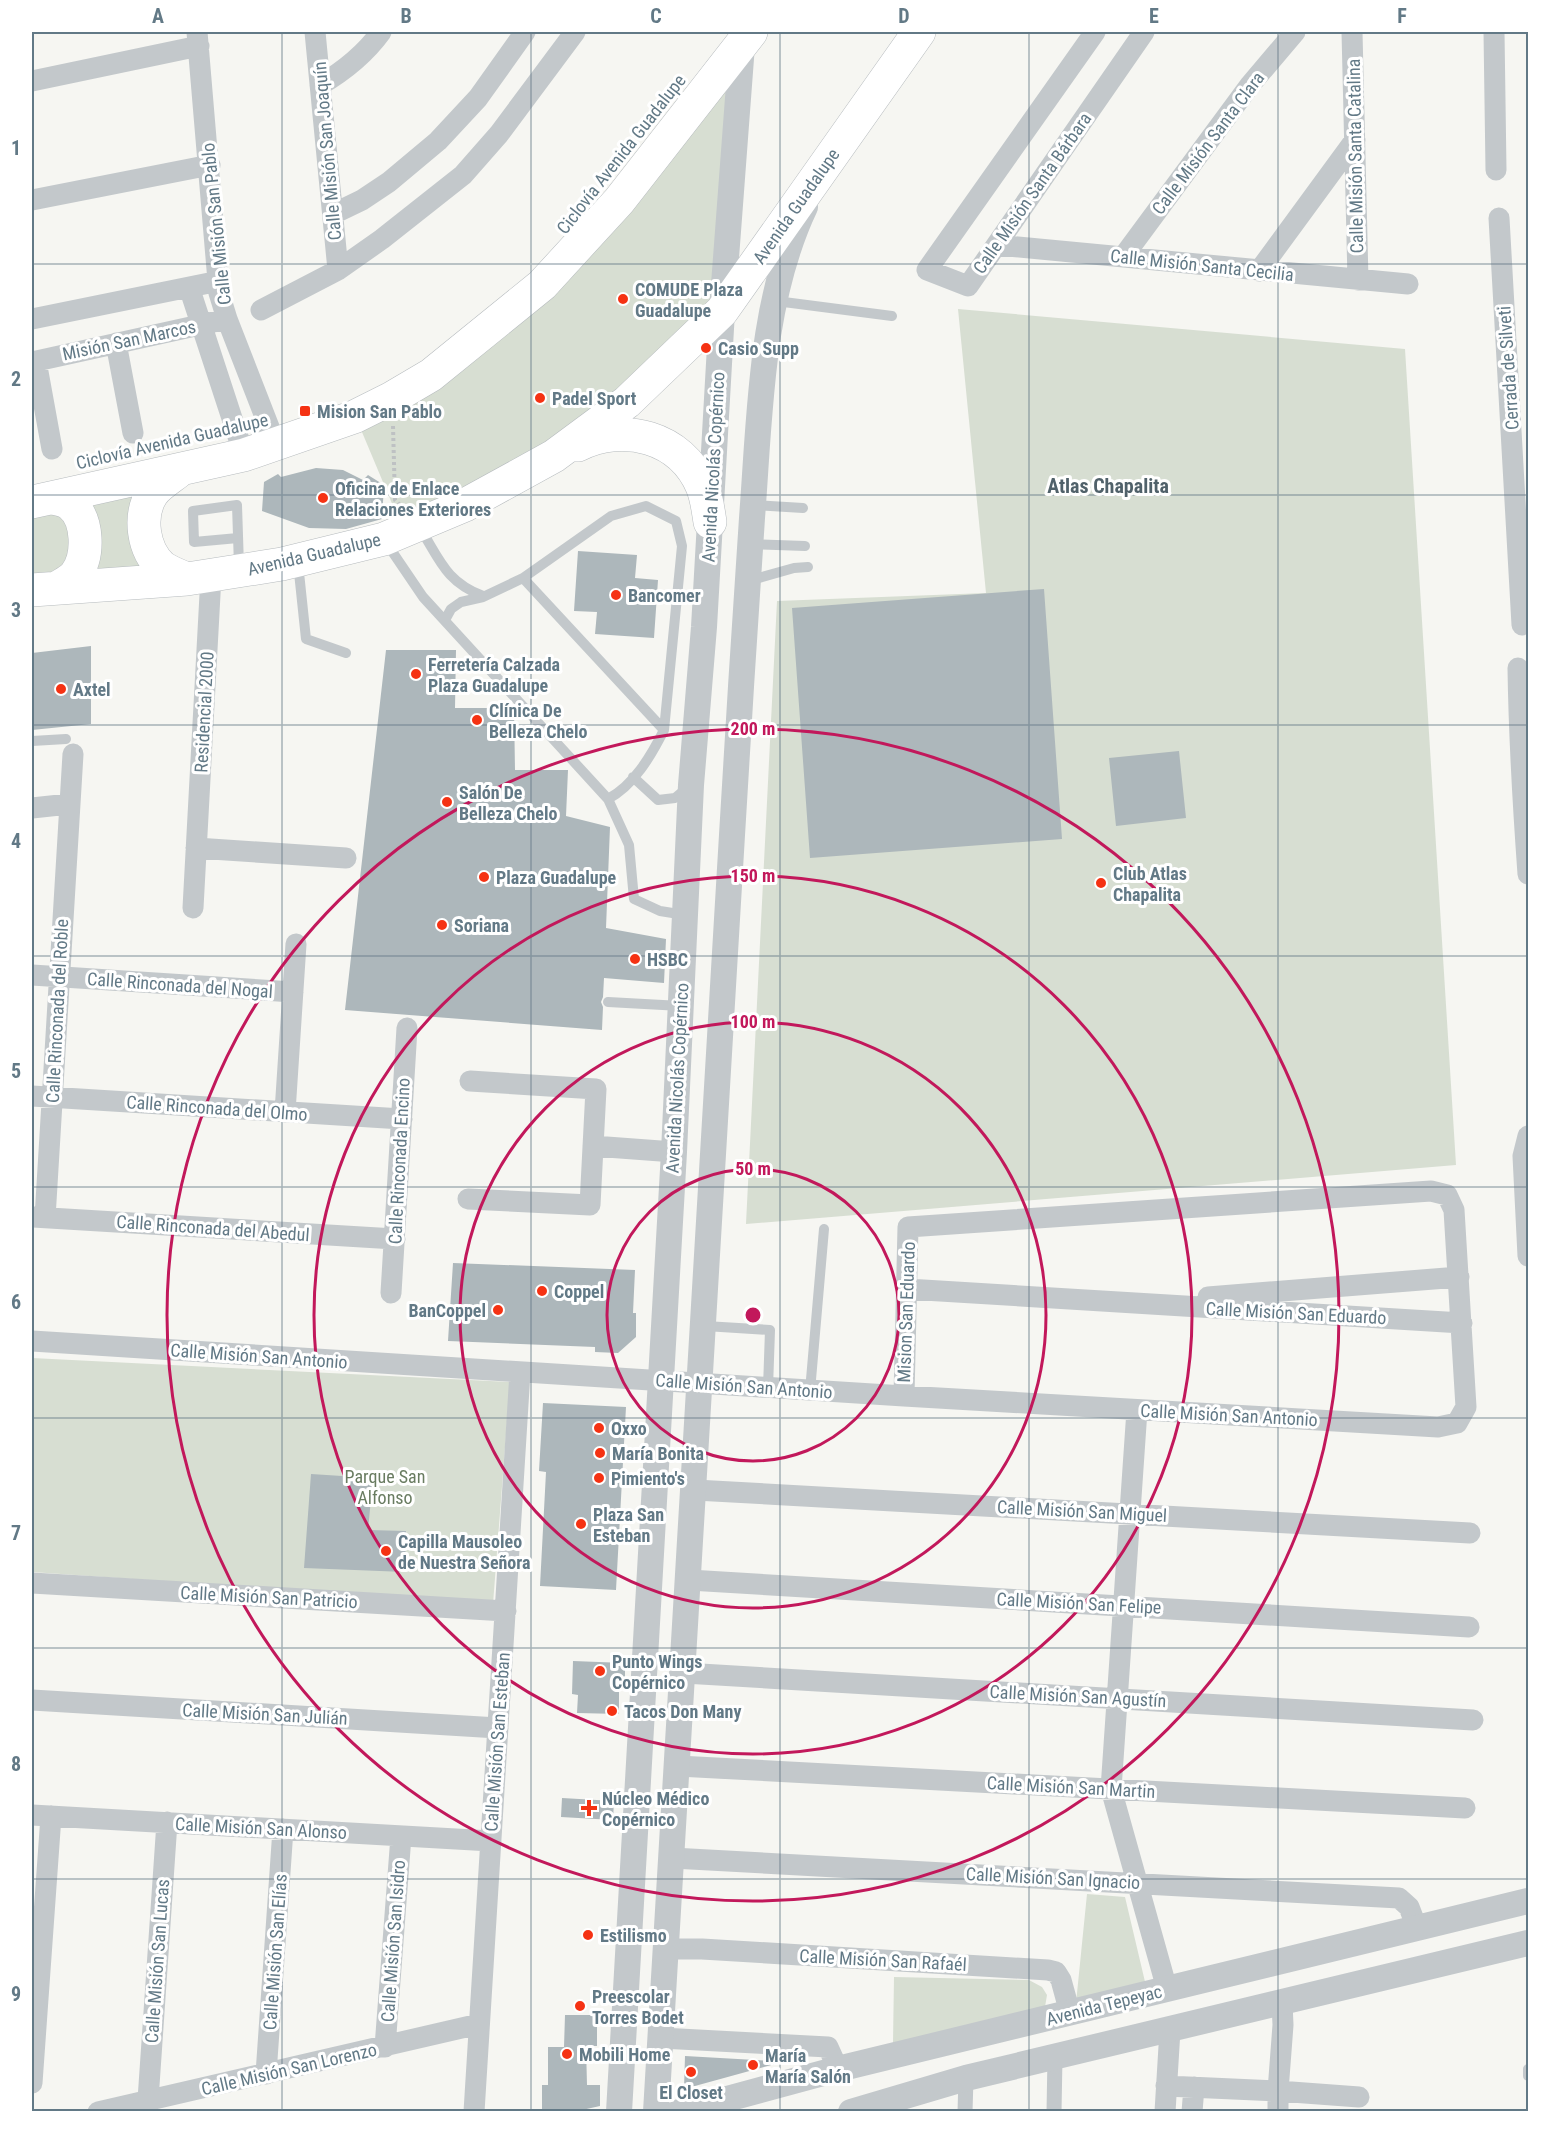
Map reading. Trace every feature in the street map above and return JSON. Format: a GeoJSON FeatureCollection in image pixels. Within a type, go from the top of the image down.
{"type":"FeatureCollection","features":[{"type":"Feature","properties":{"kind":"main road"},"geometry":{"type":"LineString","coordinates":[[42,500],[244,455],[276,445],[354,417],[431,375],[542,285],[619,201],[747,38]]}},
{"type":"Feature","properties":{"kind":"main road","name":"Avenida Guadalupe"},"geometry":{"type":"LineString","coordinates":[[44,589],[213,575],[298,560],[384,539],[465,505],[554,456],[627,402],[722,311],[911,38]]}},
{"type":"Feature","properties":{"kind":"main road"},"geometry":{"type":"LineString","coordinates":[[554,456],[588,440],[604,436],[639,435],[658,440],[674,449],[694,471],[702,486],[710,522]]}},
{"type":"Feature","properties":{"kind":"main road"},"geometry":{"type":"LineString","coordinates":[[180,470],[152,493],[144,514],[144,532],[151,552],[163,567],[213,575]]}},
{"type":"Feature","properties":{"kind":"main road"},"geometry":{"type":"LineString","coordinates":[[42,500],[70,503],[81,518],[85,541],[84,557],[75,576],[44,589]]}},
{"type":"Feature","properties":{"kind":"street","name":"Calle Misión San Joaquín"},"geometry":{"type":"LineString","coordinates":[[315,32],[338,270]]}},
{"type":"Feature","properties":{"kind":"street"},"geometry":{"type":"LineString","coordinates":[[320,85],[338,75],[355,61],[381,32]]}},
{"type":"Feature","properties":{"kind":"street"},"geometry":{"type":"LineString","coordinates":[[333,214],[363,200],[389,182],[438,141],[477,98],[525,32]]}},
{"type":"Feature","properties":{"kind":"street"},"geometry":{"type":"LineString","coordinates":[[261,310],[338,270],[464,175],[499,134],[575,32]]}},
{"type":"Feature","properties":{"kind":"street","name":"Calle Misión Santa Bárbara"},"geometry":{"type":"LineString","coordinates":[[1095,32],[927,270],[968,286],[1144,32]]}},
{"type":"Feature","properties":{"kind":"street","name":"Calle Misión Santa Clara"},"geometry":{"type":"LineString","coordinates":[[1123,258],[1250,85],[1295,32]]}},
{"type":"Feature","properties":{"kind":"street","name":"Calle Misión Santa Catalina"},"geometry":{"type":"LineString","coordinates":[[1352,32],[1358,280]]}},
{"type":"Feature","properties":{"kind":"street"},"geometry":{"type":"LineString","coordinates":[[1494,32],[1496,170]]}},
{"type":"Feature","properties":{"kind":"street","name":"Avenida Nicolás Copérnico"},"geometry":{"type":"LineString","coordinates":[[618,2112],[674,1152],[691,785],[704,627],[722,311],[747,38]]}},
{"type":"Feature","properties":{"kind":"street"},"geometry":{"type":"LineString","coordinates":[[32,81],[198,39]]}},
{"type":"Feature","properties":{"kind":"street","name":"Calle Misión San Pablo"},"geometry":{"type":"LineString","coordinates":[[198,39],[219,293],[276,445]]}},
{"type":"Feature","properties":{"kind":"street"},"geometry":{"type":"LineString","coordinates":[[1259,271],[1355,140]]}},
{"type":"Feature","properties":{"kind":"street"},"geometry":{"type":"LineString","coordinates":[[656,2112],[702,1383],[753,505],[768,338],[781,277],[799,220],[825,164]]}},
{"type":"Feature","properties":{"kind":"street"},"geometry":{"type":"LineString","coordinates":[[32,200],[210,165]]}},
{"type":"Feature","properties":{"kind":"street","name":"Cerrada de Silveti"},"geometry":{"type":"LineString","coordinates":[[1499,218],[1520,403],[1522,625]]}},
{"type":"Feature","properties":{"kind":"street","name":"Calle Misión Santa Cecilia"},"geometry":{"type":"LineString","coordinates":[[997,245],[1408,284]]}},
{"type":"Feature","properties":{"kind":"street"},"geometry":{"type":"LineString","coordinates":[[32,319],[219,281]]}},
{"type":"Feature","properties":{"kind":"street","name":"Calle Misión San Pablo"},"geometry":{"type":"LineString","coordinates":[[189,287],[244,455]]}},
{"type":"Feature","properties":{"kind":"street","name":"Misión San Marcos"},"geometry":{"type":"LineString","coordinates":[[34,361],[227,319]]}},
{"type":"Feature","properties":{"kind":"street"},"geometry":{"type":"LineString","coordinates":[[116,343],[133,433]]}},
{"type":"Feature","properties":{"kind":"street"},"geometry":{"type":"LineString","coordinates":[[34,361],[52,449]]}},
{"type":"Feature","properties":{"kind":"street","name":"Residencial 2000"},"geometry":{"type":"LineString","coordinates":[[192,908],[213,575]]}},
{"type":"Feature","properties":{"kind":"street"},"geometry":{"type":"LineString","coordinates":[[704,627],[714,623],[725,626],[743,651]]}},
{"type":"Feature","properties":{"kind":"street"},"geometry":{"type":"LineString","coordinates":[[1518,668],[1525,760],[1521,782],[1528,874]]}},
{"type":"Feature","properties":{"kind":"street","name":"Calle Rinconada del Roble"},"geometry":{"type":"LineString","coordinates":[[38,1217],[42,1097],[59,977],[69,804],[69,746]]}},
{"type":"Feature","properties":{"kind":"street"},"geometry":{"type":"LineString","coordinates":[[32,808],[69,804]]}},
{"type":"Feature","properties":{"kind":"street"},"geometry":{"type":"LineString","coordinates":[[196,848],[346,858]]}},
{"type":"Feature","properties":{"kind":"street"},"geometry":{"type":"LineString","coordinates":[[285,1112],[296,944]]}},
{"type":"Feature","properties":{"kind":"street","name":"Calle Rinconada del Nogal"},"geometry":{"type":"LineString","coordinates":[[32,975],[293,993]]}},
{"type":"Feature","properties":{"kind":"street","name":"Calle Rinconada Encino"},"geometry":{"type":"LineString","coordinates":[[391,1293],[407,1028]]}},
{"type":"Feature","properties":{"kind":"street"},"geometry":{"type":"LineString","coordinates":[[468,1199],[590,1206],[596,1089],[470,1081]]}},
{"type":"Feature","properties":{"kind":"street","name":"Calle Rinconada del Olmo"},"geometry":{"type":"LineString","coordinates":[[42,1097],[402,1119]]}},
{"type":"Feature","properties":{"kind":"street"},"geometry":{"type":"LineString","coordinates":[[1528,1136],[1523,1156],[1528,1256]]}},
{"type":"Feature","properties":{"kind":"street"},"geometry":{"type":"LineString","coordinates":[[593,1146],[674,1152]]}},
{"type":"Feature","properties":{"kind":"street","name":"Mision San Eduardo"},"geometry":{"type":"LineString","coordinates":[[904,1396],[908,1227],[1431,1191],[1447,1195],[1454,1210],[1459,1277]]}},
{"type":"Feature","properties":{"kind":"street","name":"Calle Rinconada del Abedul"},"geometry":{"type":"LineString","coordinates":[[38,1217],[394,1239]]}},
{"type":"Feature","properties":{"kind":"street"},"geometry":{"type":"LineString","coordinates":[[1459,1277],[1462,1323]]}},
{"type":"Feature","properties":{"kind":"street","name":"Calle Misión San Eduardo"},"geometry":{"type":"LineString","coordinates":[[1130,1303],[1459,1277]]}},
{"type":"Feature","properties":{"kind":"street","name":"Calle Misión San Eduardo"},"geometry":{"type":"LineString","coordinates":[[907,1289],[1462,1323]]}},
{"type":"Feature","properties":{"kind":"street","name":"Calle Misión San Antonio"},"geometry":{"type":"LineString","coordinates":[[32,1341],[810,1391],[1438,1427],[1457,1423],[1466,1407],[1462,1323]]}},
{"type":"Feature","properties":{"kind":"street","name":"Calle Misión San Esteban"},"geometry":{"type":"LineString","coordinates":[[474,2112],[520,1372]]}},
{"type":"Feature","properties":{"kind":"street"},"geometry":{"type":"LineString","coordinates":[[1137,1410],[1111,1789],[1167,1989]]}},
{"type":"Feature","properties":{"kind":"street","name":"Calle Misión San Miguel"},"geometry":{"type":"LineString","coordinates":[[695,1490],[1470,1533]]}},
{"type":"Feature","properties":{"kind":"street","name":"Calle Misión San Felipe"},"geometry":{"type":"LineString","coordinates":[[689,1580],[1469,1627]]}},
{"type":"Feature","properties":{"kind":"street","name":"Calle Misión San Patricio"},"geometry":{"type":"LineString","coordinates":[[32,1583],[506,1611]]}},
{"type":"Feature","properties":{"kind":"street","name":"Calle Misión San Agustín"},"geometry":{"type":"LineString","coordinates":[[684,1673],[1473,1720]]}},
{"type":"Feature","properties":{"kind":"street","name":"Calle Misión San Julián"},"geometry":{"type":"LineString","coordinates":[[32,1700],[498,1728]]}},
{"type":"Feature","properties":{"kind":"street","name":"Calle Misión San Martin"},"geometry":{"type":"LineString","coordinates":[[678,1766],[1465,1808]]}},
{"type":"Feature","properties":{"kind":"street"},"geometry":{"type":"LineString","coordinates":[[32,2083],[41,1815]]}},
{"type":"Feature","properties":{"kind":"street","name":"Calle Misión San Alonso"},"geometry":{"type":"LineString","coordinates":[[41,1815],[491,1841]]}},
{"type":"Feature","properties":{"kind":"street","name":"Calle Misión San Lucas"},"geometry":{"type":"LineString","coordinates":[[148,2100],[167,1822]]}},
{"type":"Feature","properties":{"kind":"street","name":"Calle Misión San Elías"},"geometry":{"type":"LineString","coordinates":[[266,2074],[284,1829]]}},
{"type":"Feature","properties":{"kind":"street","name":"Calle Misión San Isidro"},"geometry":{"type":"LineString","coordinates":[[385,2047],[401,1836]]}},
{"type":"Feature","properties":{"kind":"street","name":"Calle Misión San Ignacio"},"geometry":{"type":"LineString","coordinates":[[672,1858],[1399,1898],[1409,1907],[1417,1928]]}},
{"type":"Feature","properties":{"kind":"street","name":"Avenida Tepeyac"},"geometry":{"type":"LineString","coordinates":[[680,2112],[838,2069],[1528,1901]]}},
{"type":"Feature","properties":{"kind":"street"},"geometry":{"type":"LineString","coordinates":[[853,2111],[975,2076],[1528,1943]]}},
{"type":"Feature","properties":{"kind":"street","name":"Calle Misión San Rafaél"},"geometry":{"type":"LineString","coordinates":[[666,1949],[702,1949],[1048,1970],[1056,1972],[1061,1980],[1070,2013]]}},
{"type":"Feature","properties":{"kind":"street"},"geometry":{"type":"LineString","coordinates":[[1314,1953],[1324,1993]]}},
{"type":"Feature","properties":{"kind":"street"},"geometry":{"type":"LineString","coordinates":[[1278,2101],[1282,2003]]}},
{"type":"Feature","properties":{"kind":"street","name":"Calle Misión San Lorenzo"},"geometry":{"type":"LineString","coordinates":[[98,2112],[479,2024]]}},
{"type":"Feature","properties":{"kind":"street"},"geometry":{"type":"LineString","coordinates":[[1165,2112],[1170,2030]]}},
{"type":"Feature","properties":{"kind":"street"},"geometry":{"type":"LineString","coordinates":[[965,2112],[983,2034]]}},
{"type":"Feature","properties":{"kind":"street"},"geometry":{"type":"LineString","coordinates":[[661,2038],[828,2048],[838,2069]]}},
{"type":"Feature","properties":{"kind":"street"},"geometry":{"type":"LineString","coordinates":[[1054,2112],[1055,2057]]}},
{"type":"Feature","properties":{"kind":"street"},"geometry":{"type":"LineString","coordinates":[[1166,2086],[1194,2087],[1278,2101],[1359,2097]]}},
{"type":"Feature","properties":{"kind":"street"},"geometry":{"type":"LineString","coordinates":[[1192,2112],[1194,2087]]}},
{"type":"Feature","properties":{"kind":"lane"},"geometry":{"type":"LineString","coordinates":[[776,301],[892,316]]}},
{"type":"Feature","properties":{"kind":"lane"},"geometry":{"type":"LineString","coordinates":[[213,575],[238,538],[237,505],[193,511],[194,542],[238,538]]}},
{"type":"Feature","properties":{"kind":"lane"},"geometry":{"type":"LineString","coordinates":[[753,505],[803,508]]}},
{"type":"Feature","properties":{"kind":"lane"},"geometry":{"type":"LineString","coordinates":[[445,620],[451,609],[461,602],[483,597],[523,578],[611,516],[646,507],[676,521],[682,546],[664,730],[651,755],[622,791],[608,799]]}},
{"type":"Feature","properties":{"kind":"lane"},"geometry":{"type":"LineString","coordinates":[[418,525],[449,575],[466,590],[483,597]]}},
{"type":"Feature","properties":{"kind":"lane"},"geometry":{"type":"LineString","coordinates":[[384,539],[423,597],[608,799],[629,845],[634,899],[660,911],[685,915]]}},
{"type":"Feature","properties":{"kind":"lane"},"geometry":{"type":"LineString","coordinates":[[751,544],[805,546]]}},
{"type":"Feature","properties":{"kind":"lane"},"geometry":{"type":"LineString","coordinates":[[298,560],[306,639],[346,653]]}},
{"type":"Feature","properties":{"kind":"lane"},"geometry":{"type":"LineString","coordinates":[[748,581],[794,568],[808,567]]}},
{"type":"Feature","properties":{"kind":"lane"},"geometry":{"type":"LineString","coordinates":[[523,578],[664,730]]}},
{"type":"Feature","properties":{"kind":"lane"},"geometry":{"type":"LineString","coordinates":[[32,741],[69,746]]}},
{"type":"Feature","properties":{"kind":"lane"},"geometry":{"type":"LineString","coordinates":[[633,777],[658,800],[675,798],[691,785]]}},
{"type":"Feature","properties":{"kind":"lane"},"geometry":{"type":"LineString","coordinates":[[608,1002],[681,1006]]}},
{"type":"Feature","properties":{"kind":"lane"},"geometry":{"type":"LineString","coordinates":[[810,1391],[824,1229]]}},
{"type":"Feature","properties":{"kind":"lane"},"geometry":{"type":"LineString","coordinates":[[705,1326],[770,1330],[768,1388]]}},
{"type":"Feature","properties":{"kind":"lane"},"geometry":{"type":"LineString","coordinates":[[1528,2069],[1528,2076]]}},
{"type":"Feature","properties":{"kind":"path"},"geometry":{"type":"LineString","coordinates":[[392,398],[395,500],[418,525]]}},
{"type":"Feature","properties":{"kind":"green space","name":"COMUDE Plaza Guadalupe"},"geometry":{"type":"Polygon","coordinates":[[[740,51],[719,311],[554,456],[401,525],[354,413],[543,287],[740,51]]]}},
{"type":"Feature","properties":{"kind":"green space","name":"Club Atlas Chapalita"},"geometry":{"type":"Polygon","coordinates":[[[958,309],[1405,349],[1456,1165],[746,1224],[777,601],[986,593],[958,309]]]}},
{"type":"Feature","properties":{"kind":"green space"},"geometry":{"type":"Polygon","coordinates":[[[138,494],[151,571],[84,577],[83,504],[138,494]]]}},
{"type":"Feature","properties":{"kind":"green space"},"geometry":{"type":"Polygon","coordinates":[[[57,512],[72,522],[67,571],[32,580],[32,516],[57,512]]]}},
{"type":"Feature","properties":{"kind":"green space","name":"Parque San Alfonso"},"geometry":{"type":"Polygon","coordinates":[[[32,1358],[510,1382],[493,1604],[32,1572],[32,1358]]]}},
{"type":"Feature","properties":{"kind":"green space"},"geometry":{"type":"Polygon","coordinates":[[[1087,1894],[1125,1897],[1146,1986],[1076,2003],[1087,1894]]]}},
{"type":"Feature","properties":{"kind":"green space"},"geometry":{"type":"Polygon","coordinates":[[[894,1977],[1029,1980],[1042,1987],[1047,1995],[1045,2007],[893,2043],[894,1977]]]}},
{"type":"Feature","properties":{"kind":"building","name":"Oficina de Enlace Relaciones Exteriores"},"geometry":{"type":"Polygon","coordinates":[[[316,468],[343,470],[363,480],[368,475],[384,485],[382,519],[346,529],[309,528],[262,511],[264,482],[278,474],[281,477],[316,468]]]}},
{"type":"Feature","properties":{"kind":"building","name":"Bancomer"},"geometry":{"type":"Polygon","coordinates":[[[578,551],[637,555],[635,578],[658,580],[654,638],[595,634],[597,612],[574,611],[578,551]]]}},
{"type":"Feature","properties":{"kind":"building"},"geometry":{"type":"Polygon","coordinates":[[[1044,589],[1062,839],[810,858],[792,608],[1044,589]]]}},
{"type":"Feature","properties":{"kind":"building","name":"Axtel"},"geometry":{"type":"Polygon","coordinates":[[[91,646],[91,724],[32,730],[32,653],[91,646]]]}},
{"type":"Feature","properties":{"kind":"building","name":"Plaza Guadalupe"},"geometry":{"type":"Polygon","coordinates":[[[386,650],[456,650],[455,708],[514,708],[515,770],[568,770],[566,816],[610,827],[606,928],[666,939],[664,983],[604,978],[601,1002],[603,1007],[602,1030],[345,1010],[386,650]]]}},
{"type":"Feature","properties":{"kind":"building"},"geometry":{"type":"Polygon","coordinates":[[[1179,751],[1186,818],[1116,826],[1109,758],[1179,751]]]}},
{"type":"Feature","properties":{"kind":"building","name":"Coppel"},"geometry":{"type":"Polygon","coordinates":[[[453,1263],[635,1270],[633,1313],[636,1313],[636,1337],[618,1353],[595,1352],[595,1347],[448,1341],[453,1263]]]}},
{"type":"Feature","properties":{"kind":"building","name":"Plaza San Esteban"},"geometry":{"type":"Polygon","coordinates":[[[543,1403],[626,1407],[616,1590],[540,1586],[546,1472],[539,1471],[543,1403]]]}},
{"type":"Feature","properties":{"kind":"building"},"geometry":{"type":"Polygon","coordinates":[[[311,1474],[373,1478],[368,1530],[406,1531],[405,1572],[304,1568],[311,1474]]]}},
{"type":"Feature","properties":{"kind":"building"},"geometry":{"type":"Polygon","coordinates":[[[573,1661],[625,1663],[625,1680],[619,1680],[619,1714],[577,1713],[578,1695],[572,1694],[573,1661]]]}},
{"type":"Feature","properties":{"kind":"building"},"geometry":{"type":"Polygon","coordinates":[[[562,1798],[614,1801],[613,1820],[561,1817],[562,1798]]]}},
{"type":"Feature","properties":{"kind":"building"},"geometry":{"type":"Polygon","coordinates":[[[565,2015],[597,2015],[597,2046],[586,2046],[587,2085],[600,2085],[600,2106],[573,2112],[542,2112],[542,2085],[548,2085],[548,2047],[564,2047],[565,2015]]]}},
{"type":"Feature","properties":{"kind":"building"},"geometry":{"type":"Polygon","coordinates":[[[685,2056],[775,2061],[775,2064],[684,2089],[685,2056]]]}},
{"type":"Feature","properties":{"kind":"place","name":"COMUDE Plaza Guadalupe"},"geometry":{"type":"Point","coordinates":[623,299]}},
{"type":"Feature","properties":{"kind":"place","name":"Casio Supp"},"geometry":{"type":"Point","coordinates":[706,348]}},
{"type":"Feature","properties":{"kind":"place","name":"Padel Sport"},"geometry":{"type":"Point","coordinates":[540,398]}},
{"type":"Feature","properties":{"kind":"place","name":"Mision San Pablo"},"geometry":{"type":"Point","coordinates":[305,411]}},
{"type":"Feature","properties":{"kind":"place","name":"Oficina de Enlace Relaciones Exteriores"},"geometry":{"type":"Point","coordinates":[323,498]}},
{"type":"Feature","properties":{"kind":"place","name":"Bancomer"},"geometry":{"type":"Point","coordinates":[616,595]}},
{"type":"Feature","properties":{"kind":"place","name":"Ferretería Calzada Plaza Guadalupe"},"geometry":{"type":"Point","coordinates":[416,674]}},
{"type":"Feature","properties":{"kind":"place","name":"Axtel"},"geometry":{"type":"Point","coordinates":[61,689]}},
{"type":"Feature","properties":{"kind":"place","name":"Clínica De Belleza Chelo"},"geometry":{"type":"Point","coordinates":[477,720]}},
{"type":"Feature","properties":{"kind":"place","name":"Salón De Belleza Chelo"},"geometry":{"type":"Point","coordinates":[447,802]}},
{"type":"Feature","properties":{"kind":"place","name":"Plaza Guadalupe"},"geometry":{"type":"Point","coordinates":[484,877]}},
{"type":"Feature","properties":{"kind":"place","name":"Club Atlas Chapalita"},"geometry":{"type":"Point","coordinates":[1101,883]}},
{"type":"Feature","properties":{"kind":"place","name":"Soriana"},"geometry":{"type":"Point","coordinates":[442,925]}},
{"type":"Feature","properties":{"kind":"place","name":"HSBC"},"geometry":{"type":"Point","coordinates":[635,959]}},
{"type":"Feature","properties":{"kind":"place","name":"Coppel"},"geometry":{"type":"Point","coordinates":[542,1291]}},
{"type":"Feature","properties":{"kind":"place","name":"BanCoppel"},"geometry":{"type":"Point","coordinates":[498,1310]}},
{"type":"Feature","properties":{"kind":"place","name":"Oxxo"},"geometry":{"type":"Point","coordinates":[599,1428]}},
{"type":"Feature","properties":{"kind":"place","name":"María Bonita"},"geometry":{"type":"Point","coordinates":[600,1453]}},
{"type":"Feature","properties":{"kind":"place","name":"Pimiento's"},"geometry":{"type":"Point","coordinates":[599,1478]}},
{"type":"Feature","properties":{"kind":"place","name":"Plaza San Esteban"},"geometry":{"type":"Point","coordinates":[581,1524]}},
{"type":"Feature","properties":{"kind":"place","name":"Capilla Mausoleo de Nuestra Señora"},"geometry":{"type":"Point","coordinates":[386,1551]}},
{"type":"Feature","properties":{"kind":"place","name":"Punto Wings Copérnico"},"geometry":{"type":"Point","coordinates":[600,1671]}},
{"type":"Feature","properties":{"kind":"place","name":"Tacos Don Many"},"geometry":{"type":"Point","coordinates":[612,1711]}},
{"type":"Feature","properties":{"kind":"place","name":"Núcleo Médico Copérnico"},"geometry":{"type":"Point","coordinates":[589,1808]}},
{"type":"Feature","properties":{"kind":"place","name":"Estilismo"},"geometry":{"type":"Point","coordinates":[588,1935]}},
{"type":"Feature","properties":{"kind":"place","name":"Preescolar Torres Bodet"},"geometry":{"type":"Point","coordinates":[580,2006]}},
{"type":"Feature","properties":{"kind":"place","name":"Mobili Home"},"geometry":{"type":"Point","coordinates":[567,2054]}},
{"type":"Feature","properties":{"kind":"place","name":"María María Salón"},"geometry":{"type":"Point","coordinates":[753,2065]}},
{"type":"Feature","properties":{"kind":"place","name":"El Closet"},"geometry":{"type":"Point","coordinates":[691,2072]}},
{"type":"Feature","properties":{"kind":"district","name":"Atlas Chapalita"},"geometry":{"type":"Point","coordinates":[1108,486]}}]}
